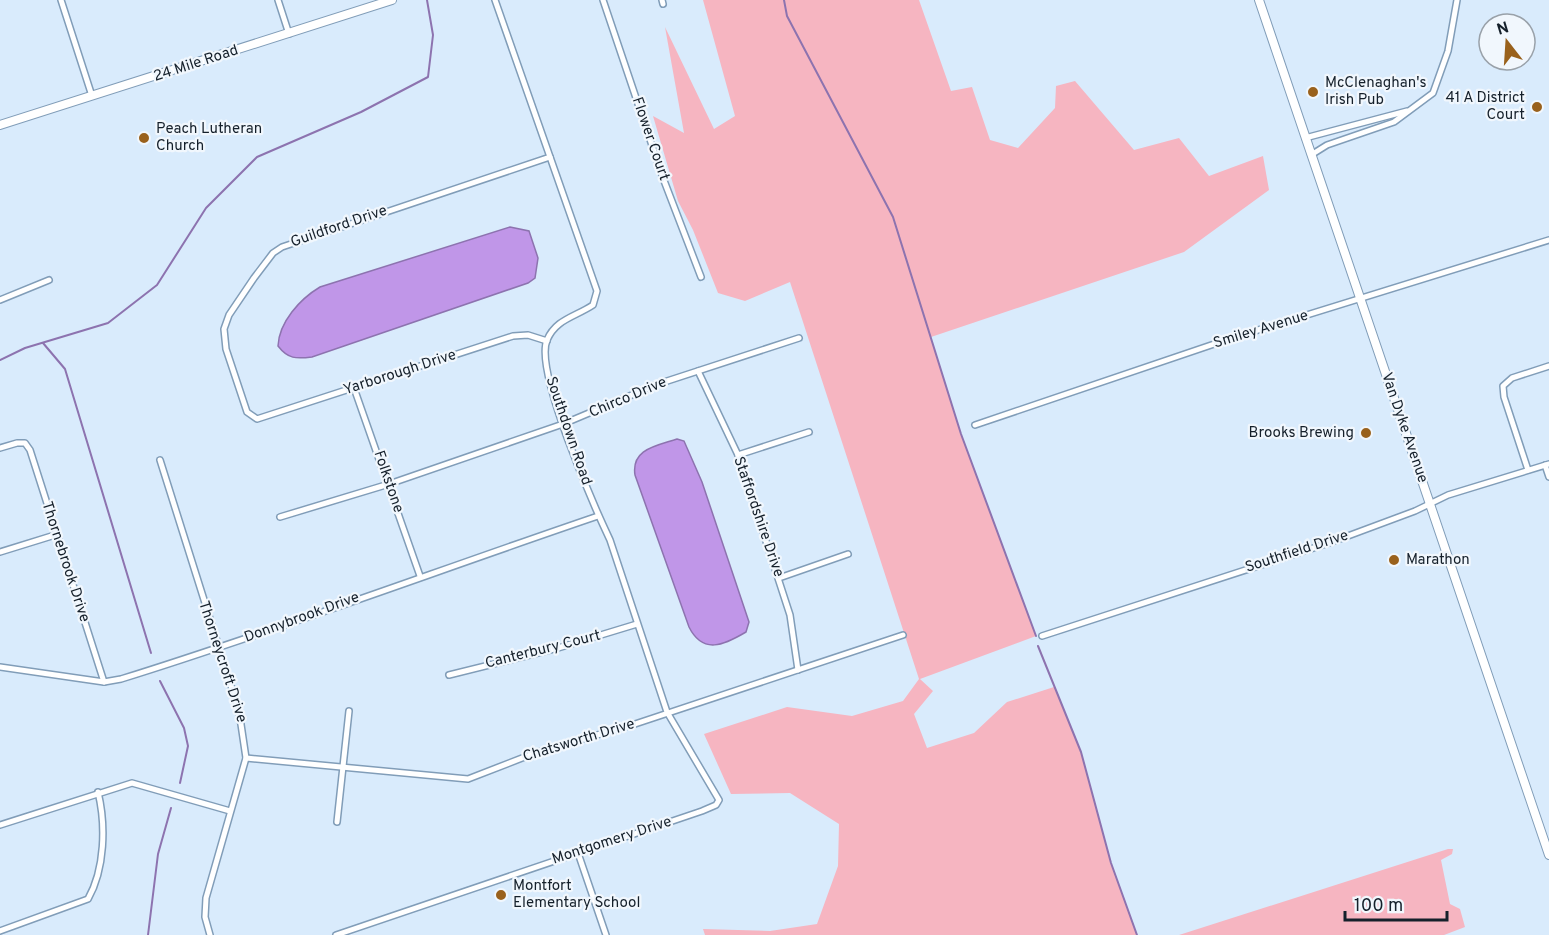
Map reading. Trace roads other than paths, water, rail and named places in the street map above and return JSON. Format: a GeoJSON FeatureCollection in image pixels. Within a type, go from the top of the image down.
{"type":"FeatureCollection","features":[{"type":"Feature","properties":{"kind":"main road","name":"24 Mile Road"},"geometry":{"type":"LineString","coordinates":[[0,125],[392,0]]}},
{"type":"Feature","properties":{"kind":"main road","name":"Van Dyke Avenue"},"geometry":{"type":"LineString","coordinates":[[1259,0],[1549,855]]}},
{"type":"Feature","properties":{"kind":"street"},"geometry":{"type":"LineString","coordinates":[[61,0],[92,96]]}},
{"type":"Feature","properties":{"kind":"street"},"geometry":{"type":"LineString","coordinates":[[278,0],[289,34]]}},
{"type":"Feature","properties":{"kind":"street"},"geometry":{"type":"LineString","coordinates":[[495,0],[594,279],[598,296],[588,308],[562,320],[547,341]]}},
{"type":"Feature","properties":{"kind":"street","name":"Flower Court"},"geometry":{"type":"LineString","coordinates":[[603,0],[663,178],[701,277]]}},
{"type":"Feature","properties":{"kind":"street"},"geometry":{"type":"LineString","coordinates":[[1311,155],[1327,145],[1394,122],[1433,93],[1440,78],[1457,0]]}},
{"type":"Feature","properties":{"kind":"street"},"geometry":{"type":"LineString","coordinates":[[1305,138],[1383,115],[1409,111]]}},
{"type":"Feature","properties":{"kind":"street","name":"Guildford Drive"},"geometry":{"type":"LineString","coordinates":[[253,419],[247,412],[226,349],[224,329],[229,315],[254,278],[277,250],[288,244],[550,157]]}},
{"type":"Feature","properties":{"kind":"street","name":"Smiley Avenue"},"geometry":{"type":"LineString","coordinates":[[975,425],[1229,339],[1549,240]]}},
{"type":"Feature","properties":{"kind":"street"},"geometry":{"type":"LineString","coordinates":[[0,300],[49,280]]}},
{"type":"Feature","properties":{"kind":"street","name":"Yarborough Drive"},"geometry":{"type":"LineString","coordinates":[[253,419],[260,419],[513,336],[528,335],[547,341]]}},
{"type":"Feature","properties":{"kind":"street","name":"Chirco Drive"},"geometry":{"type":"LineString","coordinates":[[280,517],[389,484],[563,424],[698,370],[799,338]]}},
{"type":"Feature","properties":{"kind":"street","name":"Southdown Road"},"geometry":{"type":"LineString","coordinates":[[547,341],[546,370],[563,424],[613,550],[667,712],[678,735],[715,790],[718,803]]}},
{"type":"Feature","properties":{"kind":"street"},"geometry":{"type":"LineString","coordinates":[[1528,470],[1504,397],[1504,384],[1512,378],[1549,366]]}},
{"type":"Feature","properties":{"kind":"street","name":"Staffordshire Drive"},"geometry":{"type":"LineString","coordinates":[[698,370],[738,456],[779,578],[790,615],[798,670]]}},
{"type":"Feature","properties":{"kind":"street","name":"Folkstone"},"geometry":{"type":"LineString","coordinates":[[354,388],[420,576]]}},
{"type":"Feature","properties":{"kind":"street"},"geometry":{"type":"LineString","coordinates":[[738,456],[809,432]]}},
{"type":"Feature","properties":{"kind":"street","name":"Thornebrook Drive"},"geometry":{"type":"LineString","coordinates":[[0,448],[17,442],[25,443],[30,450],[104,682]]}},
{"type":"Feature","properties":{"kind":"street","name":"Thorneycroft Drive"},"geometry":{"type":"LineString","coordinates":[[160,460],[217,648],[243,723],[246,758],[206,898],[206,918],[210,935]]}},
{"type":"Feature","properties":{"kind":"street"},"geometry":{"type":"LineString","coordinates":[[1547,464],[1549,477]]}},
{"type":"Feature","properties":{"kind":"street","name":"Southfield Drive"},"geometry":{"type":"LineString","coordinates":[[1042,636],[1329,543],[1415,511],[1431,502],[1547,464]]}},
{"type":"Feature","properties":{"kind":"street","name":"Donnybrook Drive"},"geometry":{"type":"LineString","coordinates":[[0,667],[104,682],[217,648],[598,516]]}},
{"type":"Feature","properties":{"kind":"street"},"geometry":{"type":"LineString","coordinates":[[0,552],[56,535]]}},
{"type":"Feature","properties":{"kind":"street"},"geometry":{"type":"LineString","coordinates":[[779,578],[848,554]]}},
{"type":"Feature","properties":{"kind":"street","name":"Canterbury Court"},"geometry":{"type":"LineString","coordinates":[[449,675],[558,648],[637,624]]}},
{"type":"Feature","properties":{"kind":"street","name":"Chatsworth Drive"},"geometry":{"type":"LineString","coordinates":[[246,758],[468,778],[535,753],[617,730],[903,635]]}},
{"type":"Feature","properties":{"kind":"street"},"geometry":{"type":"LineString","coordinates":[[337,822],[348,711]]}},
{"type":"Feature","properties":{"kind":"street"},"geometry":{"type":"LineString","coordinates":[[0,825],[124,784],[140,784],[230,811]]}},
{"type":"Feature","properties":{"kind":"street"},"geometry":{"type":"LineString","coordinates":[[0,931],[88,899],[96,880],[104,820],[98,792]]}},
{"type":"Feature","properties":{"kind":"street","name":"Montgomery Drive"},"geometry":{"type":"LineString","coordinates":[[336,935],[702,811],[718,803]]}},
{"type":"Feature","properties":{"kind":"street"},"geometry":{"type":"LineString","coordinates":[[578,852],[606,935]]}},
{"type":"Feature","properties":{"kind":"waterway"},"geometry":{"type":"LineString","coordinates":[[0,360],[25,348],[108,323],[157,285],[206,208],[257,157],[361,112],[428,77],[433,35],[427,0]]}},
{"type":"Feature","properties":{"kind":"waterway"},"geometry":{"type":"LineString","coordinates":[[784,0],[787,16],[893,217],[961,434],[1036,636]]}},
{"type":"Feature","properties":{"kind":"waterway"},"geometry":{"type":"LineString","coordinates":[[43,343],[65,369],[151,653]]}},
{"type":"Feature","properties":{"kind":"waterway"},"geometry":{"type":"LineString","coordinates":[[1038,646],[1081,752],[1111,863],[1137,935]]}},
{"type":"Feature","properties":{"kind":"waterway"},"geometry":{"type":"LineString","coordinates":[[160,681],[184,728],[188,746],[180,783]]}},
{"type":"Feature","properties":{"kind":"waterway"},"geometry":{"type":"LineString","coordinates":[[148,935],[158,854],[171,808]]}},
{"type":"Feature","properties":{"kind":"place","name":"McClenaghan's Irish Pub"},"geometry":{"type":"Point","coordinates":[1313,92]}},
{"type":"Feature","properties":{"kind":"place","name":"41 A District Court"},"geometry":{"type":"Point","coordinates":[1537,107]}},
{"type":"Feature","properties":{"kind":"place","name":"Peach Lutheran Church"},"geometry":{"type":"Point","coordinates":[144,138]}},
{"type":"Feature","properties":{"kind":"place","name":"Brooks Brewing"},"geometry":{"type":"Point","coordinates":[1366,433]}},
{"type":"Feature","properties":{"kind":"place","name":"Marathon"},"geometry":{"type":"Point","coordinates":[1394,560]}},
{"type":"Feature","properties":{"kind":"place","name":"Montfort Elementary School"},"geometry":{"type":"Point","coordinates":[501,895]}}]}
